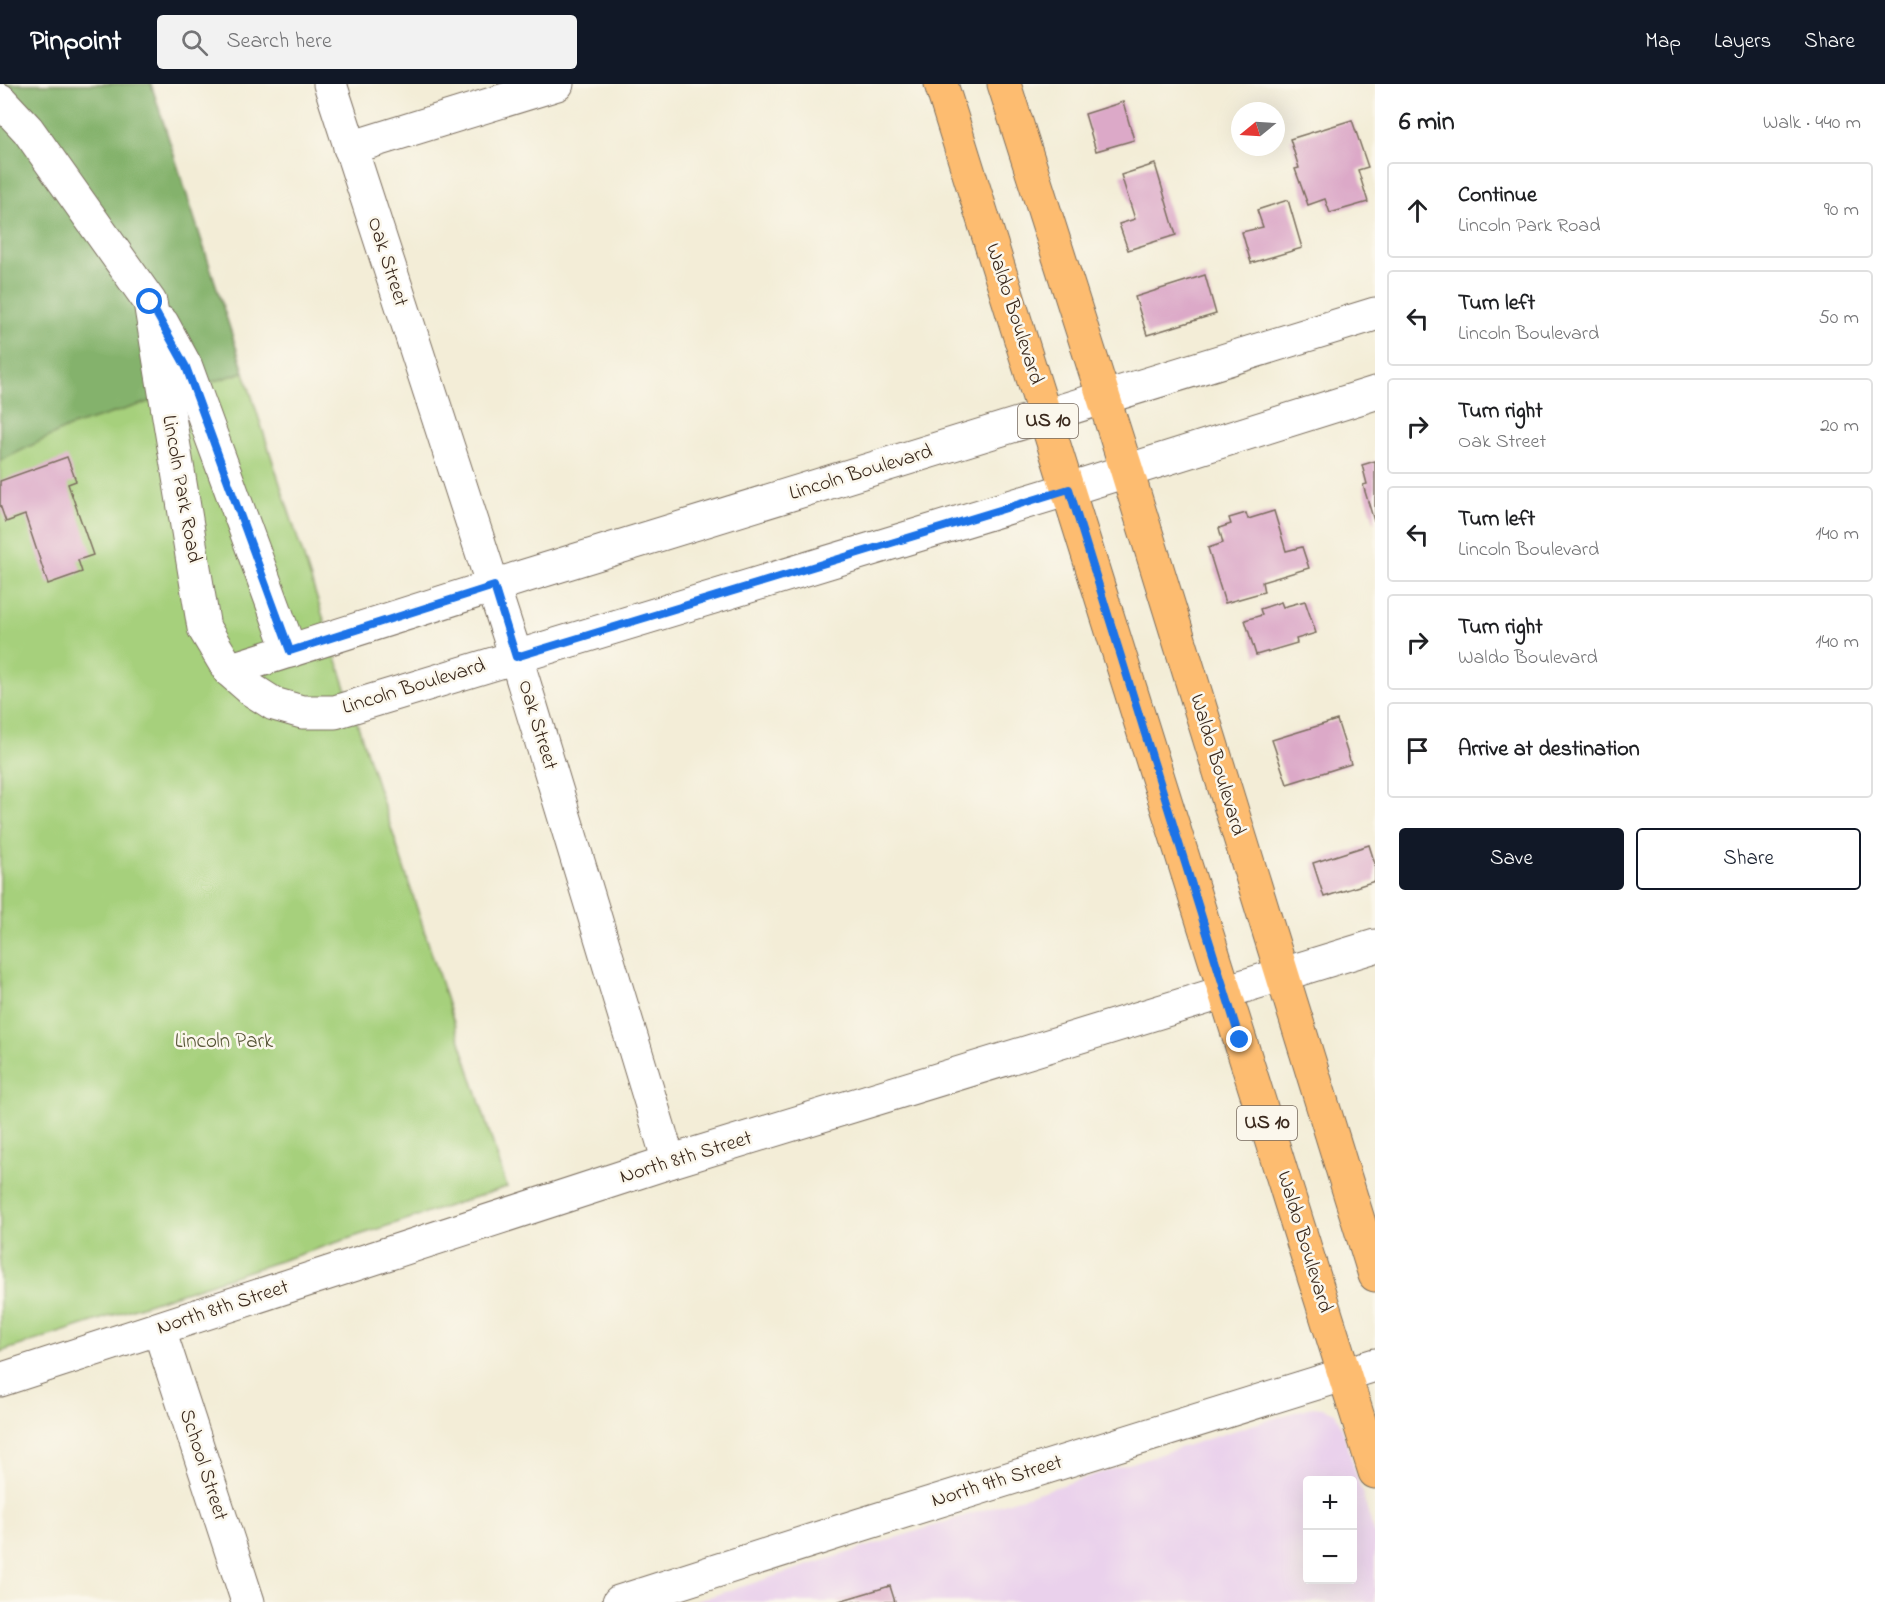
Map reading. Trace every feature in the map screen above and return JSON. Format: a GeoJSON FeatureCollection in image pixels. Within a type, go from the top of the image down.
{"type":"FeatureCollection","features":[{"type":"Feature","properties":{"kind":"main road","name":"Waldo Boulevard"},"geometry":{"type":"LineString","coordinates":[[941,84],[1375,1472]]}},
{"type":"Feature","properties":{"kind":"main road","name":"Waldo Boulevard"},"geometry":{"type":"LineString","coordinates":[[1004,84],[1127,471],[1375,1275]]}},
{"type":"Feature","properties":{"kind":"street","name":"Oak Street"},"geometry":{"type":"LineString","coordinates":[[330,84],[494,586],[669,1162]]}},
{"type":"Feature","properties":{"kind":"street"},"geometry":{"type":"LineString","coordinates":[[350,148],[557,84]]}},
{"type":"Feature","properties":{"kind":"street","name":"Lincoln Park Road"},"geometry":{"type":"LineString","coordinates":[[0,100],[28,130],[150,302],[186,367],[290,651]]}},
{"type":"Feature","properties":{"kind":"street","name":"Lincoln Park Road"},"geometry":{"type":"LineString","coordinates":[[150,302],[204,628],[229,670]]}},
{"type":"Feature","properties":{"kind":"street","name":"Lincoln Boulevard"},"geometry":{"type":"LineString","coordinates":[[229,670],[1375,314]]}},
{"type":"Feature","properties":{"kind":"street","name":"Lincoln Boulevard"},"geometry":{"type":"LineString","coordinates":[[229,670],[252,690],[274,704],[302,712],[335,711],[1069,489],[1375,393]]}},
{"type":"Feature","properties":{"kind":"street","name":"North 8th Street"},"geometry":{"type":"LineString","coordinates":[[0,1380],[669,1162],[1375,946]]}},
{"type":"Feature","properties":{"kind":"street","name":"School Street"},"geometry":{"type":"LineString","coordinates":[[159,1329],[248,1602]]}},
{"type":"Feature","properties":{"kind":"street","name":"North 9th Street"},"geometry":{"type":"LineString","coordinates":[[619,1602],[1375,1365]]}},
{"type":"Feature","properties":{"kind":"shaded area"},"geometry":{"type":"Polygon","coordinates":[[[1312,1407],[1323,1408],[1335,1413],[1357,1476],[1303,1476],[1303,1584],[1357,1584],[1357,1477],[1375,1535],[1375,1602],[693,1602],[1312,1407]]]}},
{"type":"Feature","properties":{"kind":"green space","name":"Lincoln Park"},"geometry":{"type":"Polygon","coordinates":[[[0,84],[151,84],[507,1187],[0,1352],[0,84]]]}},
{"type":"Feature","properties":{"kind":"green space"},"geometry":{"type":"Polygon","coordinates":[[[0,84],[151,84],[244,372],[69,427],[0,461],[0,84]]]}},
{"type":"Feature","properties":{"kind":"building"},"geometry":{"type":"Polygon","coordinates":[[[1123,102],[1134,140],[1096,151],[1085,114],[1123,102]]]}},
{"type":"Feature","properties":{"kind":"building"},"geometry":{"type":"Polygon","coordinates":[[[1352,120],[1368,167],[1358,170],[1368,202],[1330,213],[1325,199],[1308,205],[1295,169],[1299,168],[1290,139],[1352,120]]]}},
{"type":"Feature","properties":{"kind":"building"},"geometry":{"type":"Polygon","coordinates":[[[1155,164],[1176,235],[1128,250],[1119,224],[1135,219],[1121,175],[1155,164]]]}},
{"type":"Feature","properties":{"kind":"building"},"geometry":{"type":"Polygon","coordinates":[[[1288,200],[1302,248],[1251,263],[1242,232],[1263,227],[1257,210],[1288,200]]]}},
{"type":"Feature","properties":{"kind":"building"},"geometry":{"type":"Polygon","coordinates":[[[1205,275],[1216,314],[1147,335],[1135,297],[1205,275]]]}},
{"type":"Feature","properties":{"kind":"building"},"geometry":{"type":"Polygon","coordinates":[[[67,457],[76,481],[68,484],[93,555],[78,560],[82,572],[48,584],[25,515],[6,522],[0,505],[0,481],[67,457]]]}},
{"type":"Feature","properties":{"kind":"building"},"geometry":{"type":"Polygon","coordinates":[[[1375,461],[1374,521],[1363,485],[1367,484],[1362,465],[1375,461]]]}},
{"type":"Feature","properties":{"kind":"building"},"geometry":{"type":"Polygon","coordinates":[[[1274,511],[1286,551],[1302,547],[1309,568],[1262,582],[1264,592],[1225,603],[1208,548],[1223,543],[1219,528],[1231,524],[1229,518],[1246,513],[1248,519],[1274,511]]]}},
{"type":"Feature","properties":{"kind":"building"},"geometry":{"type":"Polygon","coordinates":[[[1305,601],[1316,633],[1296,639],[1297,643],[1256,655],[1245,620],[1262,615],[1260,609],[1281,602],[1283,607],[1305,601]]]}},
{"type":"Feature","properties":{"kind":"building"},"geometry":{"type":"Polygon","coordinates":[[[1337,720],[1351,764],[1287,784],[1272,740],[1337,720]]]}},
{"type":"Feature","properties":{"kind":"building"},"geometry":{"type":"Polygon","coordinates":[[[1369,845],[1375,864],[1375,881],[1324,897],[1313,863],[1369,845]]]}},
{"type":"Feature","properties":{"kind":"building"},"geometry":{"type":"Polygon","coordinates":[[[890,1586],[895,1602],[839,1602],[839,1601],[890,1586]]]}},
{"type":"Feature","properties":{"kind":"route"},"geometry":{"type":"LineString","coordinates":[[150,302],[186,367],[290,651],[494,586],[516,657],[1069,489],[1240,1040]]}}]}
